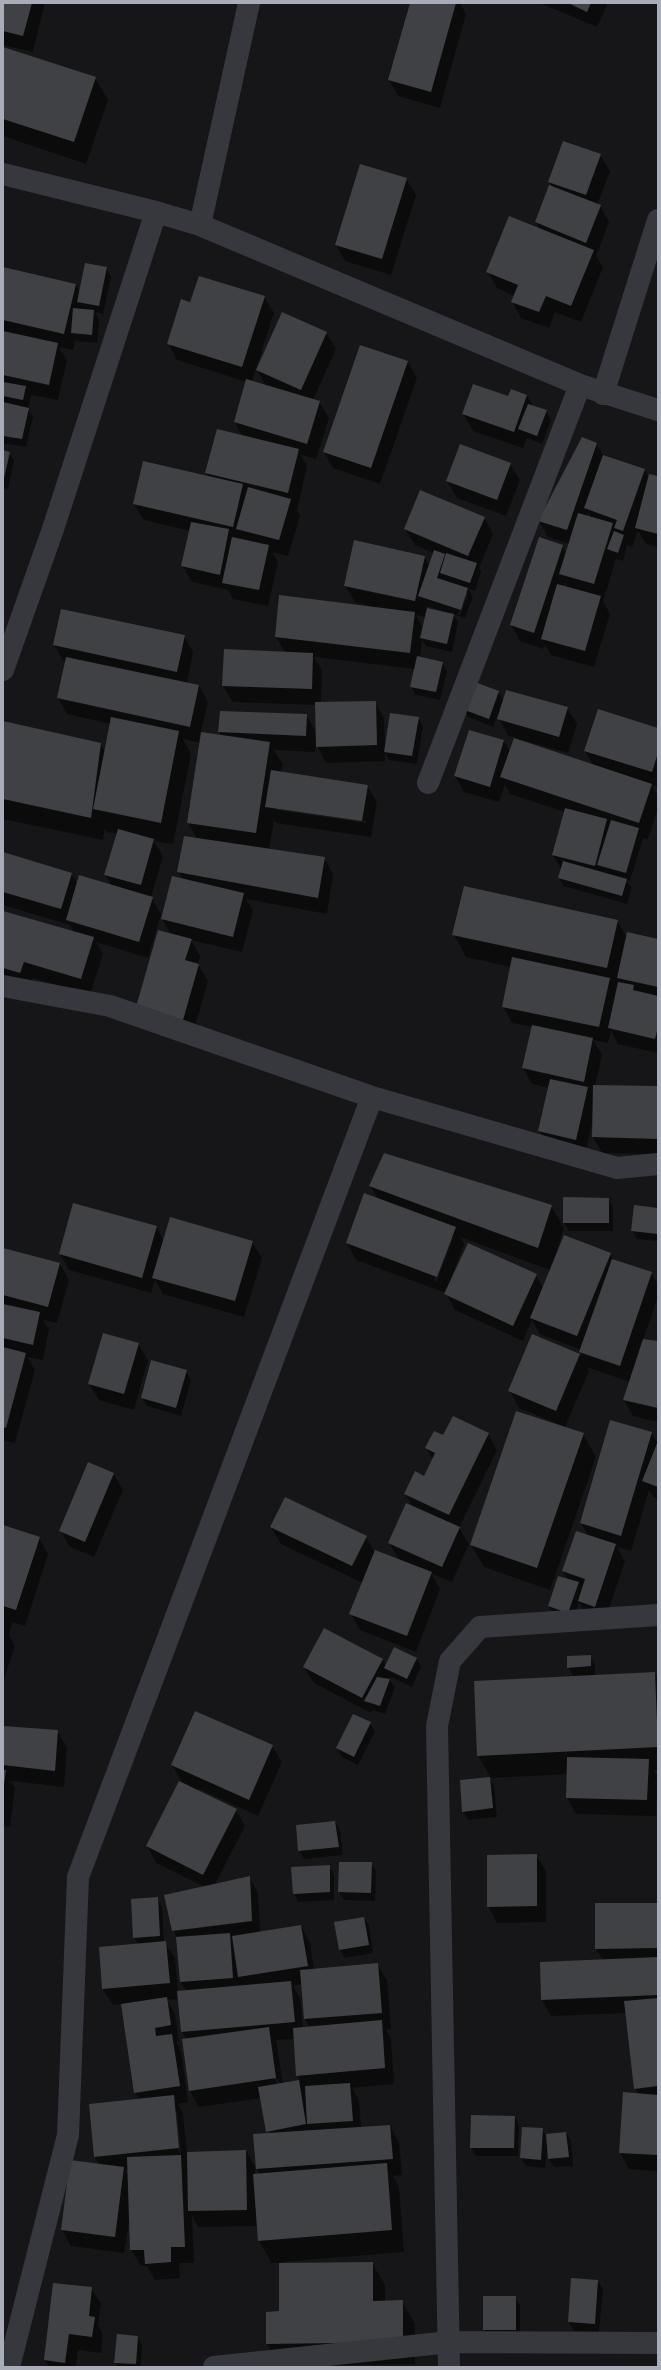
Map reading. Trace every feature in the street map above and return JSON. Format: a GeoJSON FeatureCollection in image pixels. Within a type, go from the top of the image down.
{"type":"FeatureCollection","features":[{"type":"Feature","properties":{"kind":"street"},"geometry":{"type":"LineString","coordinates":[[200,225],[249,3]]}},
{"type":"Feature","properties":{"kind":"street"},"geometry":{"type":"LineString","coordinates":[[3,174],[156,212],[200,225],[580,385],[603,394],[658,410]]}},
{"type":"Feature","properties":{"kind":"street"},"geometry":{"type":"LineString","coordinates":[[3,670],[53,529],[156,212]]}},
{"type":"Feature","properties":{"kind":"street"},"geometry":{"type":"LineString","coordinates":[[603,394],[658,220]]}},
{"type":"Feature","properties":{"kind":"street"},"geometry":{"type":"LineString","coordinates":[[428,783],[580,385]]}},
{"type":"Feature","properties":{"kind":"street"},"geometry":{"type":"LineString","coordinates":[[3,986],[110,1006],[372,1097],[617,1168],[658,1164]]}},
{"type":"Feature","properties":{"kind":"street"},"geometry":{"type":"LineString","coordinates":[[9,2367],[68,2135],[78,1877],[372,1097]]}},
{"type":"Feature","properties":{"kind":"street"},"geometry":{"type":"LineString","coordinates":[[449,2367],[450,2342],[437,1726],[450,1661],[480,1627],[658,1615]]}},
{"type":"Feature","properties":{"kind":"street"},"geometry":{"type":"LineString","coordinates":[[214,2367],[450,2342],[658,2343]]}},
{"type":"Feature","properties":{"kind":"building"},"geometry":{"type":"Polygon","coordinates":[[[3,3],[32,3],[23,36],[3,31],[3,3]]]}},
{"type":"Feature","properties":{"kind":"building"},"geometry":{"type":"Polygon","coordinates":[[[410,3],[456,3],[431,92],[388,80],[410,3]]]}},
{"type":"Feature","properties":{"kind":"building"},"geometry":{"type":"Polygon","coordinates":[[[568,3],[591,3],[587,12],[568,3]]]}},
{"type":"Feature","properties":{"kind":"building"},"geometry":{"type":"Polygon","coordinates":[[[3,47],[96,77],[74,142],[3,119],[3,47]]]}},
{"type":"Feature","properties":{"kind":"building"},"geometry":{"type":"Polygon","coordinates":[[[563,141],[601,154],[586,195],[548,182],[563,141]]]}},
{"type":"Feature","properties":{"kind":"building"},"geometry":{"type":"Polygon","coordinates":[[[360,164],[407,178],[382,259],[335,245],[360,164]]]}},
{"type":"Feature","properties":{"kind":"building"},"geometry":{"type":"Polygon","coordinates":[[[549,185],[601,205],[586,243],[535,222],[549,185]]]}},
{"type":"Feature","properties":{"kind":"building"},"geometry":{"type":"Polygon","coordinates":[[[509,216],[594,250],[571,306],[546,296],[539,312],[511,302],[518,285],[486,272],[509,216]]]}},
{"type":"Feature","properties":{"kind":"building"},"geometry":{"type":"Polygon","coordinates":[[[85,263],[107,267],[99,306],[77,302],[85,263]]]}},
{"type":"Feature","properties":{"kind":"building"},"geometry":{"type":"Polygon","coordinates":[[[3,267],[76,284],[64,334],[3,320],[3,267]]]}},
{"type":"Feature","properties":{"kind":"building"},"geometry":{"type":"Polygon","coordinates":[[[199,276],[265,296],[242,367],[167,344],[181,299],[190,302],[199,276]]]}},
{"type":"Feature","properties":{"kind":"building"},"geometry":{"type":"Polygon","coordinates":[[[73,308],[94,310],[92,335],[71,333],[73,308]]]}},
{"type":"Feature","properties":{"kind":"building"},"geometry":{"type":"Polygon","coordinates":[[[282,312],[327,332],[301,390],[256,370],[282,312]]]}},
{"type":"Feature","properties":{"kind":"building"},"geometry":{"type":"Polygon","coordinates":[[[3,331],[58,343],[49,385],[3,375],[3,331]]]}},
{"type":"Feature","properties":{"kind":"building"},"geometry":{"type":"Polygon","coordinates":[[[360,345],[408,361],[371,468],[323,452],[360,345]]]}},
{"type":"Feature","properties":{"kind":"building"},"geometry":{"type":"Polygon","coordinates":[[[246,379],[320,401],[307,444],[234,422],[246,379]]]}},
{"type":"Feature","properties":{"kind":"building"},"geometry":{"type":"Polygon","coordinates":[[[3,382],[26,386],[23,400],[3,396],[3,382]]]}},
{"type":"Feature","properties":{"kind":"building"},"geometry":{"type":"Polygon","coordinates":[[[473,384],[508,396],[511,389],[527,395],[514,432],[462,414],[473,384]]]}},
{"type":"Feature","properties":{"kind":"building"},"geometry":{"type":"Polygon","coordinates":[[[3,402],[29,408],[22,439],[3,436],[3,402]]]}},
{"type":"Feature","properties":{"kind":"building"},"geometry":{"type":"Polygon","coordinates":[[[528,404],[547,410],[537,436],[518,429],[528,404]]]}},
{"type":"Feature","properties":{"kind":"building"},"geometry":{"type":"Polygon","coordinates":[[[217,429],[299,449],[288,493],[205,473],[217,429]]]}},
{"type":"Feature","properties":{"kind":"building"},"geometry":{"type":"Polygon","coordinates":[[[582,437],[597,443],[567,530],[538,521],[582,437]]]}},
{"type":"Feature","properties":{"kind":"building"},"geometry":{"type":"Polygon","coordinates":[[[460,444],[511,463],[497,500],[446,481],[460,444]]]}},
{"type":"Feature","properties":{"kind":"building"},"geometry":{"type":"Polygon","coordinates":[[[3,450],[10,452],[4,478],[3,478],[3,450]]]}},
{"type":"Feature","properties":{"kind":"building"},"geometry":{"type":"Polygon","coordinates":[[[603,455],[645,469],[623,531],[614,528],[617,520],[584,508],[603,455]]]}},
{"type":"Feature","properties":{"kind":"building"},"geometry":{"type":"Polygon","coordinates":[[[143,461],[243,484],[233,527],[133,504],[143,461]]]}},
{"type":"Feature","properties":{"kind":"building"},"geometry":{"type":"Polygon","coordinates":[[[649,474],[658,476],[658,534],[635,528],[649,474]]]}},
{"type":"Feature","properties":{"kind":"building"},"geometry":{"type":"Polygon","coordinates":[[[248,487],[291,499],[279,540],[236,529],[248,487]]]}},
{"type":"Feature","properties":{"kind":"building"},"geometry":{"type":"Polygon","coordinates":[[[420,490],[485,517],[468,556],[404,529],[420,490]]]}},
{"type":"Feature","properties":{"kind":"building"},"geometry":{"type":"Polygon","coordinates":[[[578,513],[613,523],[594,584],[559,574],[578,513]]]}},
{"type":"Feature","properties":{"kind":"building"},"geometry":{"type":"Polygon","coordinates":[[[191,522],[229,529],[220,575],[181,566],[191,522]]]}},
{"type":"Feature","properties":{"kind":"building"},"geometry":{"type":"Polygon","coordinates":[[[614,531],[624,535],[618,553],[607,549],[614,531]]]}},
{"type":"Feature","properties":{"kind":"building"},"geometry":{"type":"Polygon","coordinates":[[[232,537],[269,545],[259,590],[222,583],[232,537]]]}},
{"type":"Feature","properties":{"kind":"building"},"geometry":{"type":"Polygon","coordinates":[[[539,537],[563,545],[534,633],[510,625],[539,537]]]}},
{"type":"Feature","properties":{"kind":"building"},"geometry":{"type":"Polygon","coordinates":[[[354,540],[425,556],[415,601],[344,586],[354,540]]]}},
{"type":"Feature","properties":{"kind":"building"},"geometry":{"type":"Polygon","coordinates":[[[434,550],[445,554],[437,578],[468,588],[461,610],[418,596],[434,550]]]}},
{"type":"Feature","properties":{"kind":"building"},"geometry":{"type":"Polygon","coordinates":[[[446,553],[477,563],[470,583],[440,573],[446,553]]]}},
{"type":"Feature","properties":{"kind":"building"},"geometry":{"type":"Polygon","coordinates":[[[557,584],[601,596],[585,651],[541,639],[557,584]]]}},
{"type":"Feature","properties":{"kind":"building"},"geometry":{"type":"Polygon","coordinates":[[[279,595],[415,612],[410,653],[275,637],[279,595]]]}},
{"type":"Feature","properties":{"kind":"building"},"geometry":{"type":"Polygon","coordinates":[[[427,608],[454,614],[447,644],[420,638],[427,608]]]}},
{"type":"Feature","properties":{"kind":"building"},"geometry":{"type":"Polygon","coordinates":[[[61,609],[185,635],[177,672],[53,645],[61,609]]]}},
{"type":"Feature","properties":{"kind":"building"},"geometry":{"type":"Polygon","coordinates":[[[224,649],[313,653],[312,689],[222,686],[224,649]]]}},
{"type":"Feature","properties":{"kind":"building"},"geometry":{"type":"Polygon","coordinates":[[[417,656],[443,662],[436,692],[410,687],[417,656]]]}},
{"type":"Feature","properties":{"kind":"building"},"geometry":{"type":"Polygon","coordinates":[[[66,657],[199,685],[190,727],[57,698],[66,657]]]}},
{"type":"Feature","properties":{"kind":"building"},"geometry":{"type":"Polygon","coordinates":[[[472,681],[499,691],[489,719],[462,709],[472,681]]]}},
{"type":"Feature","properties":{"kind":"building"},"geometry":{"type":"Polygon","coordinates":[[[506,690],[568,707],[559,737],[497,719],[506,690]]]}},
{"type":"Feature","properties":{"kind":"building"},"geometry":{"type":"Polygon","coordinates":[[[376,701],[377,745],[316,747],[315,702],[376,701]]]}},
{"type":"Feature","properties":{"kind":"building"},"geometry":{"type":"Polygon","coordinates":[[[598,709],[658,728],[658,753],[652,772],[584,751],[598,709]]]}},
{"type":"Feature","properties":{"kind":"building"},"geometry":{"type":"Polygon","coordinates":[[[220,711],[307,714],[306,736],[218,732],[220,711]]]}},
{"type":"Feature","properties":{"kind":"building"},"geometry":{"type":"Polygon","coordinates":[[[390,713],[419,717],[412,756],[384,752],[390,713]]]}},
{"type":"Feature","properties":{"kind":"building"},"geometry":{"type":"Polygon","coordinates":[[[111,717],[179,731],[161,823],[93,809],[111,717]]]}},
{"type":"Feature","properties":{"kind":"building"},"geometry":{"type":"Polygon","coordinates":[[[3,721],[101,743],[91,818],[3,799],[3,721]]]}},
{"type":"Feature","properties":{"kind":"building"},"geometry":{"type":"Polygon","coordinates":[[[469,730],[504,740],[490,787],[454,776],[469,730]]]}},
{"type":"Feature","properties":{"kind":"building"},"geometry":{"type":"Polygon","coordinates":[[[201,732],[270,742],[256,833],[187,823],[201,732]]]}},
{"type":"Feature","properties":{"kind":"building"},"geometry":{"type":"Polygon","coordinates":[[[514,738],[652,784],[639,823],[500,777],[514,738]]]}},
{"type":"Feature","properties":{"kind":"building"},"geometry":{"type":"Polygon","coordinates":[[[271,770],[368,785],[362,821],[265,807],[271,770]]]}},
{"type":"Feature","properties":{"kind":"building"},"geometry":{"type":"Polygon","coordinates":[[[565,808],[607,819],[595,866],[552,855],[565,808]]]}},
{"type":"Feature","properties":{"kind":"building"},"geometry":{"type":"Polygon","coordinates":[[[611,820],[639,828],[626,873],[597,865],[611,820]]]}},
{"type":"Feature","properties":{"kind":"building"},"geometry":{"type":"Polygon","coordinates":[[[118,829],[154,839],[141,885],[104,875],[118,829]]]}},
{"type":"Feature","properties":{"kind":"building"},"geometry":{"type":"Polygon","coordinates":[[[184,836],[325,857],[318,898],[177,872],[184,836]]]}},
{"type":"Feature","properties":{"kind":"building"},"geometry":{"type":"Polygon","coordinates":[[[3,852],[72,873],[61,909],[3,892],[3,852]]]}},
{"type":"Feature","properties":{"kind":"building"},"geometry":{"type":"Polygon","coordinates":[[[563,861],[627,879],[622,896],[558,878],[563,861]]]}},
{"type":"Feature","properties":{"kind":"building"},"geometry":{"type":"Polygon","coordinates":[[[79,875],[153,897],[139,942],[66,920],[79,875]]]}},
{"type":"Feature","properties":{"kind":"building"},"geometry":{"type":"Polygon","coordinates":[[[172,876],[244,893],[233,937],[161,919],[172,876]]]}},
{"type":"Feature","properties":{"kind":"building"},"geometry":{"type":"Polygon","coordinates":[[[464,886],[618,920],[607,968],[452,935],[464,886]]]}},
{"type":"Feature","properties":{"kind":"building"},"geometry":{"type":"Polygon","coordinates":[[[3,911],[94,937],[81,979],[24,962],[20,973],[3,968],[3,911]]]}},
{"type":"Feature","properties":{"kind":"building"},"geometry":{"type":"Polygon","coordinates":[[[158,930],[192,939],[185,960],[199,964],[183,1020],[136,1007],[158,930]]]}},
{"type":"Feature","properties":{"kind":"building"},"geometry":{"type":"Polygon","coordinates":[[[627,932],[658,939],[658,987],[617,978],[627,932]]]}},
{"type":"Feature","properties":{"kind":"building"},"geometry":{"type":"Polygon","coordinates":[[[512,957],[610,978],[599,1027],[502,1007],[512,957]]]}},
{"type":"Feature","properties":{"kind":"building"},"geometry":{"type":"Polygon","coordinates":[[[618,982],[634,985],[633,990],[658,996],[658,1027],[655,1039],[608,1028],[618,982]]]}},
{"type":"Feature","properties":{"kind":"building"},"geometry":{"type":"Polygon","coordinates":[[[532,1025],[593,1038],[584,1082],[522,1068],[532,1025]]]}},
{"type":"Feature","properties":{"kind":"building"},"geometry":{"type":"Polygon","coordinates":[[[550,1079],[588,1087],[576,1140],[538,1131],[550,1079]]]}},
{"type":"Feature","properties":{"kind":"building"},"geometry":{"type":"Polygon","coordinates":[[[593,1085],[658,1086],[658,1139],[592,1137],[593,1085]]]}},
{"type":"Feature","properties":{"kind":"building"},"geometry":{"type":"Polygon","coordinates":[[[384,1153],[552,1205],[538,1248],[369,1186],[384,1153]]]}},
{"type":"Feature","properties":{"kind":"building"},"geometry":{"type":"Polygon","coordinates":[[[364,1193],[456,1227],[437,1277],[346,1243],[364,1193]]]}},
{"type":"Feature","properties":{"kind":"building"},"geometry":{"type":"Polygon","coordinates":[[[563,1197],[609,1198],[609,1223],[563,1223],[563,1197]]]}},
{"type":"Feature","properties":{"kind":"building"},"geometry":{"type":"Polygon","coordinates":[[[73,1203],[157,1226],[142,1278],[59,1254],[73,1203]]]}},
{"type":"Feature","properties":{"kind":"building"},"geometry":{"type":"Polygon","coordinates":[[[634,1205],[658,1208],[658,1234],[631,1231],[634,1205]]]}},
{"type":"Feature","properties":{"kind":"building"},"geometry":{"type":"Polygon","coordinates":[[[170,1217],[253,1241],[235,1301],[152,1278],[170,1217]]]}},
{"type":"Feature","properties":{"kind":"building"},"geometry":{"type":"Polygon","coordinates":[[[564,1235],[611,1253],[577,1336],[530,1318],[564,1235]]]}},
{"type":"Feature","properties":{"kind":"building"},"geometry":{"type":"Polygon","coordinates":[[[468,1243],[537,1274],[513,1326],[444,1294],[468,1243]]]}},
{"type":"Feature","properties":{"kind":"building"},"geometry":{"type":"Polygon","coordinates":[[[3,1248],[60,1263],[48,1307],[3,1295],[3,1248]]]}},
{"type":"Feature","properties":{"kind":"building"},"geometry":{"type":"Polygon","coordinates":[[[612,1259],[652,1272],[620,1366],[579,1352],[612,1259]]]}},
{"type":"Feature","properties":{"kind":"building"},"geometry":{"type":"Polygon","coordinates":[[[3,1304],[40,1312],[33,1345],[3,1338],[3,1304]]]}},
{"type":"Feature","properties":{"kind":"building"},"geometry":{"type":"Polygon","coordinates":[[[103,1333],[139,1343],[124,1394],[88,1384],[103,1333]]]}},
{"type":"Feature","properties":{"kind":"building"},"geometry":{"type":"Polygon","coordinates":[[[532,1334],[580,1354],[556,1411],[508,1391],[532,1334]]]}},
{"type":"Feature","properties":{"kind":"building"},"geometry":{"type":"Polygon","coordinates":[[[643,1339],[658,1341],[658,1408],[623,1400],[643,1339]]]}},
{"type":"Feature","properties":{"kind":"building"},"geometry":{"type":"Polygon","coordinates":[[[3,1347],[26,1353],[6,1428],[3,1427],[3,1347]]]}},
{"type":"Feature","properties":{"kind":"building"},"geometry":{"type":"Polygon","coordinates":[[[151,1360],[187,1370],[176,1408],[141,1398],[151,1360]]]}},
{"type":"Feature","properties":{"kind":"building"},"geometry":{"type":"Polygon","coordinates":[[[516,1411],[584,1433],[537,1568],[470,1545],[516,1411]]]}},
{"type":"Feature","properties":{"kind":"building"},"geometry":{"type":"Polygon","coordinates":[[[453,1416],[489,1433],[449,1515],[404,1494],[415,1471],[424,1476],[435,1453],[425,1448],[434,1431],[443,1435],[453,1416]]]}},
{"type":"Feature","properties":{"kind":"building"},"geometry":{"type":"Polygon","coordinates":[[[610,1420],[652,1432],[621,1536],[580,1523],[610,1420]]]}},
{"type":"Feature","properties":{"kind":"building"},"geometry":{"type":"Polygon","coordinates":[[[658,1441],[658,1487],[642,1481],[658,1441]]]}},
{"type":"Feature","properties":{"kind":"building"},"geometry":{"type":"Polygon","coordinates":[[[88,1462],[114,1473],[85,1542],[59,1531],[88,1462]]]}},
{"type":"Feature","properties":{"kind":"building"},"geometry":{"type":"Polygon","coordinates":[[[285,1497],[367,1536],[352,1566],[270,1527],[285,1497]]]}},
{"type":"Feature","properties":{"kind":"building"},"geometry":{"type":"Polygon","coordinates":[[[406,1503],[460,1527],[442,1567],[388,1543],[406,1503]]]}},
{"type":"Feature","properties":{"kind":"building"},"geometry":{"type":"Polygon","coordinates":[[[3,1525],[40,1537],[16,1610],[3,1606],[3,1525]]]}},
{"type":"Feature","properties":{"kind":"building"},"geometry":{"type":"Polygon","coordinates":[[[576,1531],[616,1544],[595,1607],[578,1601],[585,1579],[562,1571],[576,1531]]]}},
{"type":"Feature","properties":{"kind":"building"},"geometry":{"type":"Polygon","coordinates":[[[375,1550],[432,1572],[407,1636],[349,1614],[375,1550]]]}},
{"type":"Feature","properties":{"kind":"building"},"geometry":{"type":"Polygon","coordinates":[[[558,1576],[579,1582],[568,1613],[548,1606],[558,1576]]]}},
{"type":"Feature","properties":{"kind":"building"},"geometry":{"type":"Polygon","coordinates":[[[324,1628],[383,1659],[362,1698],[303,1667],[324,1628]]]}},
{"type":"Feature","properties":{"kind":"building"},"geometry":{"type":"Polygon","coordinates":[[[394,1647],[417,1658],[407,1679],[384,1668],[394,1647]]]}},
{"type":"Feature","properties":{"kind":"building"},"geometry":{"type":"Polygon","coordinates":[[[591,1655],[591,1666],[567,1668],[567,1656],[591,1655]]]}},
{"type":"Feature","properties":{"kind":"building"},"geometry":{"type":"Polygon","coordinates":[[[655,1672],[658,1747],[477,1756],[474,1681],[655,1672]]]}},
{"type":"Feature","properties":{"kind":"building"},"geometry":{"type":"Polygon","coordinates":[[[377,1677],[390,1679],[380,1706],[364,1701],[377,1677]]]}},
{"type":"Feature","properties":{"kind":"building"},"geometry":{"type":"Polygon","coordinates":[[[195,1711],[273,1745],[249,1800],[171,1765],[195,1711]]]}},
{"type":"Feature","properties":{"kind":"building"},"geometry":{"type":"Polygon","coordinates":[[[353,1714],[371,1722],[354,1757],[336,1748],[353,1714]]]}},
{"type":"Feature","properties":{"kind":"building"},"geometry":{"type":"Polygon","coordinates":[[[3,1726],[58,1730],[55,1771],[3,1765],[3,1726]]]}},
{"type":"Feature","properties":{"kind":"building"},"geometry":{"type":"Polygon","coordinates":[[[567,1757],[649,1759],[647,1800],[566,1798],[567,1757]]]}},
{"type":"Feature","properties":{"kind":"building"},"geometry":{"type":"Polygon","coordinates":[[[3,1770],[6,1770],[4,1785],[3,1785],[3,1770]]]}},
{"type":"Feature","properties":{"kind":"building"},"geometry":{"type":"Polygon","coordinates":[[[490,1777],[493,1808],[462,1812],[460,1780],[490,1777]]]}},
{"type":"Feature","properties":{"kind":"building"},"geometry":{"type":"Polygon","coordinates":[[[179,1781],[237,1809],[203,1875],[146,1846],[179,1781]]]}},
{"type":"Feature","properties":{"kind":"building"},"geometry":{"type":"Polygon","coordinates":[[[335,1821],[339,1847],[298,1851],[296,1825],[335,1821]]]}},
{"type":"Feature","properties":{"kind":"building"},"geometry":{"type":"Polygon","coordinates":[[[537,1854],[537,1906],[487,1907],[487,1855],[537,1854]]]}},
{"type":"Feature","properties":{"kind":"building"},"geometry":{"type":"Polygon","coordinates":[[[339,1862],[372,1862],[371,1893],[338,1892],[339,1862]]]}},
{"type":"Feature","properties":{"kind":"building"},"geometry":{"type":"Polygon","coordinates":[[[330,1865],[330,1892],[293,1894],[291,1867],[330,1865]]]}},
{"type":"Feature","properties":{"kind":"building"},"geometry":{"type":"Polygon","coordinates":[[[250,1876],[252,1921],[172,1931],[164,1895],[250,1876]]]}},
{"type":"Feature","properties":{"kind":"building"},"geometry":{"type":"Polygon","coordinates":[[[158,1897],[160,1936],[133,1938],[131,1899],[158,1897]]]}},
{"type":"Feature","properties":{"kind":"building"},"geometry":{"type":"Polygon","coordinates":[[[595,1903],[657,1903],[657,1948],[595,1949],[595,1903]]]}},
{"type":"Feature","properties":{"kind":"building"},"geometry":{"type":"Polygon","coordinates":[[[364,1917],[369,1945],[339,1950],[334,1922],[364,1917]]]}},
{"type":"Feature","properties":{"kind":"building"},"geometry":{"type":"Polygon","coordinates":[[[301,1925],[308,1966],[238,1977],[232,1936],[301,1925]]]}},
{"type":"Feature","properties":{"kind":"building"},"geometry":{"type":"Polygon","coordinates":[[[230,1933],[233,1978],[180,1982],[176,1937],[230,1933]]]}},
{"type":"Feature","properties":{"kind":"building"},"geometry":{"type":"Polygon","coordinates":[[[166,1941],[170,1983],[102,1989],[99,1947],[166,1941]]]}},
{"type":"Feature","properties":{"kind":"building"},"geometry":{"type":"Polygon","coordinates":[[[658,1957],[658,1995],[541,2000],[540,1962],[658,1957]]]}},
{"type":"Feature","properties":{"kind":"building"},"geometry":{"type":"Polygon","coordinates":[[[378,1963],[382,2013],[304,2019],[300,1970],[378,1963]]]}},
{"type":"Feature","properties":{"kind":"building"},"geometry":{"type":"Polygon","coordinates":[[[291,1981],[295,2022],[181,2032],[177,1991],[291,1981]]]}},
{"type":"Feature","properties":{"kind":"building"},"geometry":{"type":"Polygon","coordinates":[[[167,1997],[171,2025],[155,2028],[156,2036],[172,2034],[180,2086],[134,2093],[121,2004],[167,1997]]]}},
{"type":"Feature","properties":{"kind":"building"},"geometry":{"type":"Polygon","coordinates":[[[658,1998],[658,2086],[634,2089],[624,2001],[658,1998]]]}},
{"type":"Feature","properties":{"kind":"building"},"geometry":{"type":"Polygon","coordinates":[[[382,2020],[385,2068],[296,2076],[293,2028],[382,2020]]]}},
{"type":"Feature","properties":{"kind":"building"},"geometry":{"type":"Polygon","coordinates":[[[269,2027],[276,2078],[189,2091],[182,2039],[269,2027]]]}},
{"type":"Feature","properties":{"kind":"building"},"geometry":{"type":"Polygon","coordinates":[[[299,2080],[306,2124],[266,2132],[258,2087],[299,2080]]]}},
{"type":"Feature","properties":{"kind":"building"},"geometry":{"type":"Polygon","coordinates":[[[350,2083],[353,2121],[307,2124],[305,2086],[350,2083]]]}},
{"type":"Feature","properties":{"kind":"building"},"geometry":{"type":"Polygon","coordinates":[[[623,2092],[658,2095],[658,2155],[619,2153],[623,2092]]]}},
{"type":"Feature","properties":{"kind":"building"},"geometry":{"type":"Polygon","coordinates":[[[174,2095],[179,2148],[94,2157],[89,2104],[174,2095]]]}},
{"type":"Feature","properties":{"kind":"building"},"geometry":{"type":"Polygon","coordinates":[[[471,2115],[515,2116],[514,2148],[470,2148],[471,2115]]]}},
{"type":"Feature","properties":{"kind":"building"},"geometry":{"type":"Polygon","coordinates":[[[390,2125],[393,2159],[256,2169],[253,2134],[390,2125]]]}},
{"type":"Feature","properties":{"kind":"building"},"geometry":{"type":"Polygon","coordinates":[[[522,2127],[543,2128],[541,2160],[520,2158],[522,2127]]]}},
{"type":"Feature","properties":{"kind":"building"},"geometry":{"type":"Polygon","coordinates":[[[566,2132],[569,2157],[548,2159],[546,2134],[566,2132]]]}},
{"type":"Feature","properties":{"kind":"building"},"geometry":{"type":"Polygon","coordinates":[[[246,2150],[247,2210],[188,2211],[187,2152],[246,2150]]]}},
{"type":"Feature","properties":{"kind":"building"},"geometry":{"type":"Polygon","coordinates":[[[181,2155],[185,2247],[171,2247],[171,2262],[145,2264],[144,2250],[130,2250],[127,2157],[181,2155]]]}},
{"type":"Feature","properties":{"kind":"building"},"geometry":{"type":"Polygon","coordinates":[[[70,2160],[124,2167],[115,2237],[61,2230],[70,2160]]]}},
{"type":"Feature","properties":{"kind":"building"},"geometry":{"type":"Polygon","coordinates":[[[387,2163],[392,2230],[258,2241],[253,2174],[387,2163]]]}},
{"type":"Feature","properties":{"kind":"building"},"geometry":{"type":"Polygon","coordinates":[[[373,2262],[373,2301],[403,2300],[403,2342],[266,2344],[266,2312],[279,2311],[279,2263],[373,2262]]]}},
{"type":"Feature","properties":{"kind":"building"},"geometry":{"type":"Polygon","coordinates":[[[571,2278],[598,2280],[595,2324],[568,2322],[571,2278]]]}},
{"type":"Feature","properties":{"kind":"building"},"geometry":{"type":"Polygon","coordinates":[[[53,2283],[92,2287],[89,2316],[95,2317],[92,2337],[69,2334],[65,2363],[44,2360],[53,2283]]]}},
{"type":"Feature","properties":{"kind":"building"},"geometry":{"type":"Polygon","coordinates":[[[483,2296],[516,2296],[516,2330],[483,2330],[483,2296]]]}},
{"type":"Feature","properties":{"kind":"building"},"geometry":{"type":"Polygon","coordinates":[[[117,2334],[138,2336],[136,2364],[114,2363],[117,2334]]]}}]}
